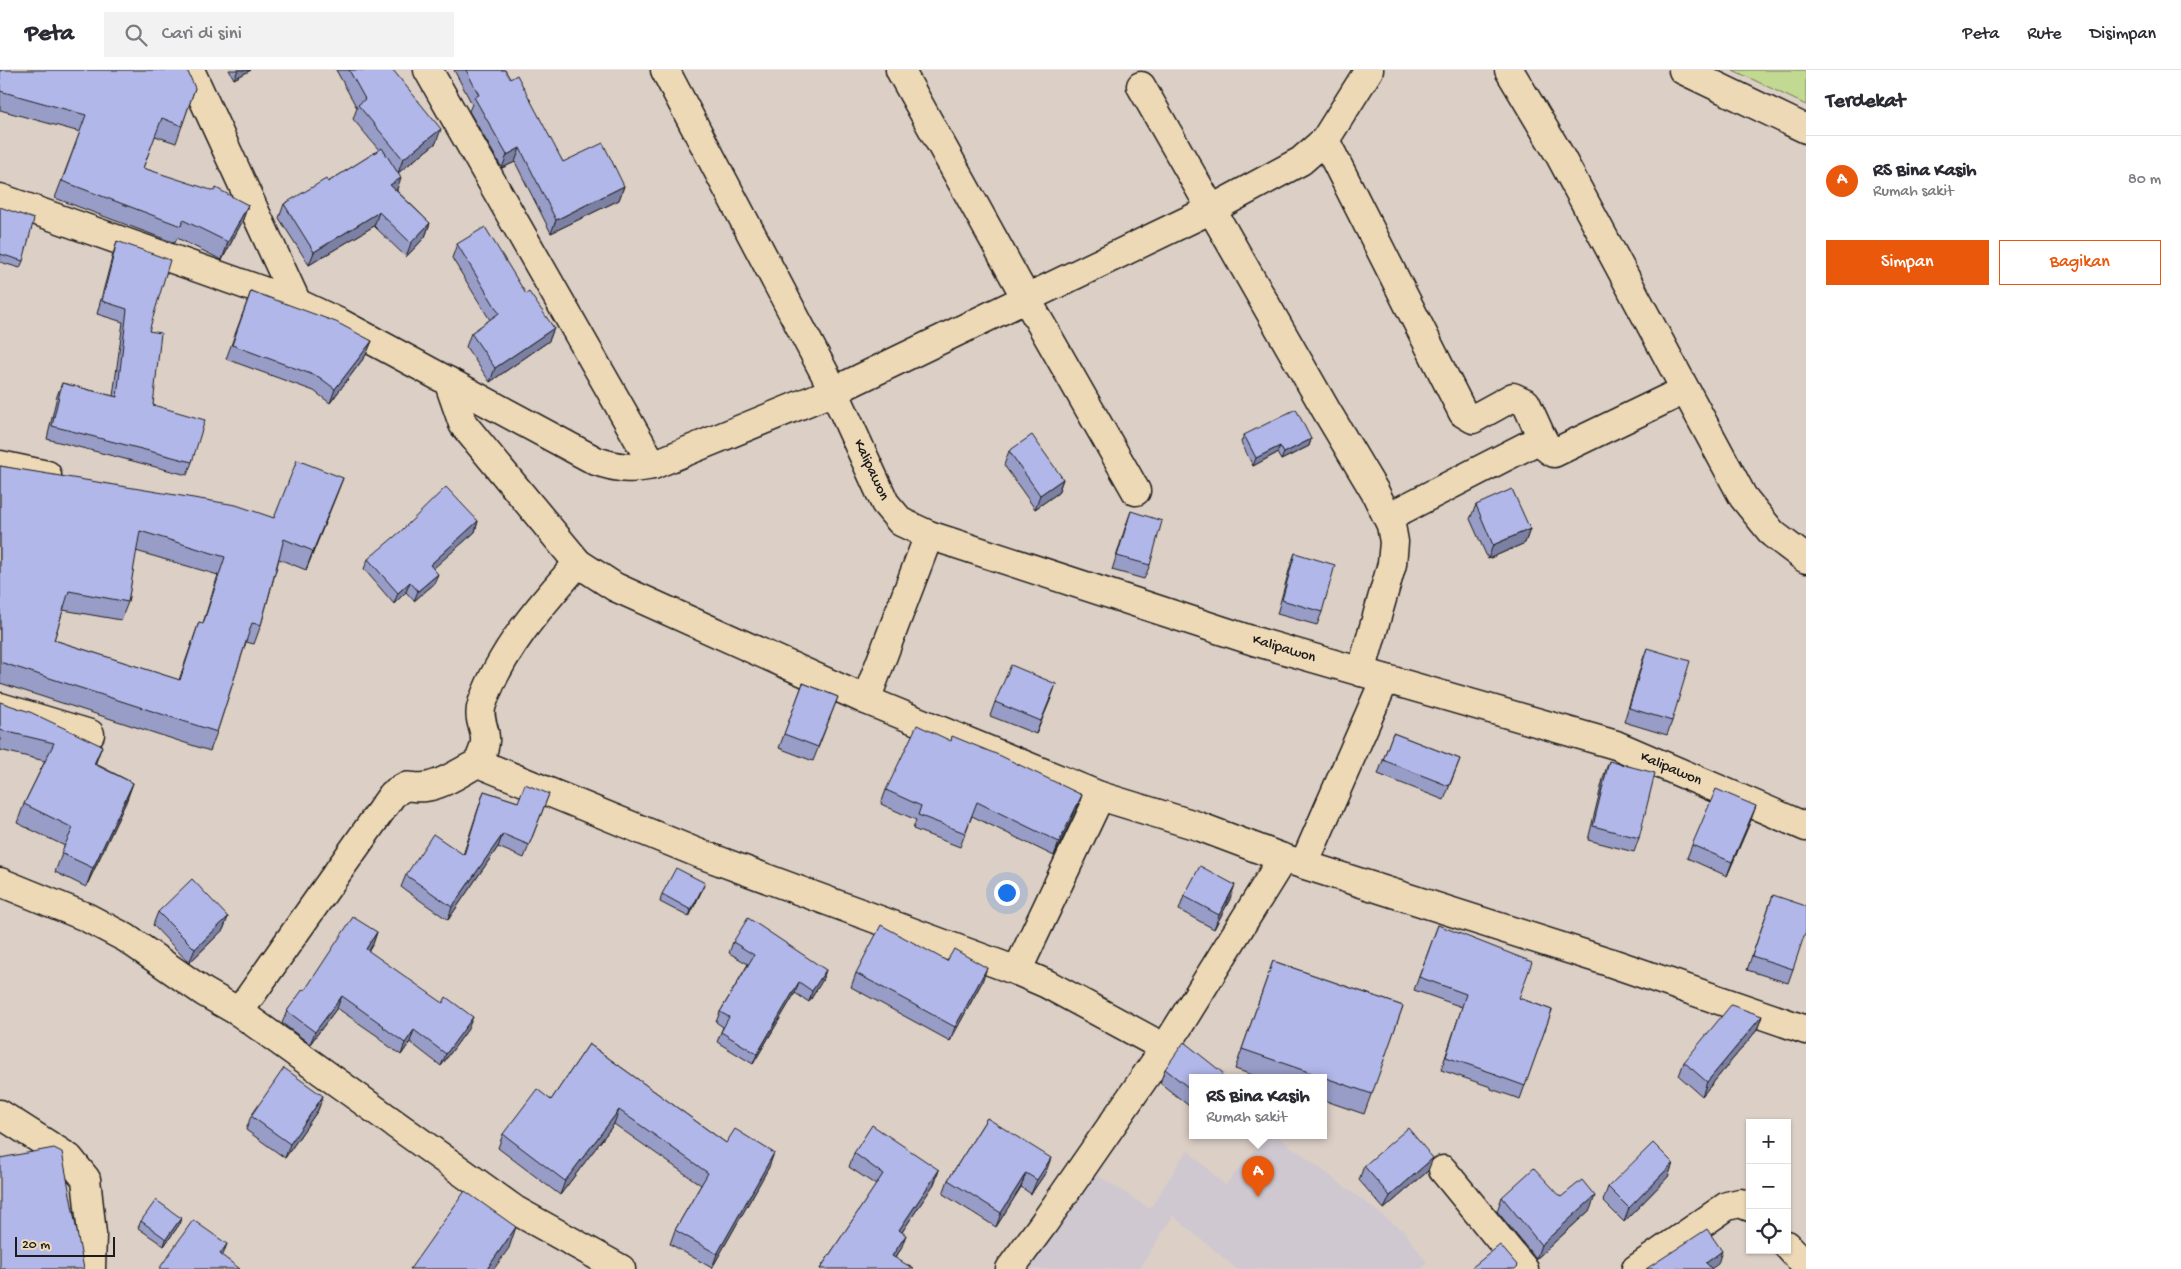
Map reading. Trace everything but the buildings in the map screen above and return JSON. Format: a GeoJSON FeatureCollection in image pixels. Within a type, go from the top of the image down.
{"type":"FeatureCollection","features":[{"type":"Feature","properties":{"kind":"street"},"geometry":{"type":"LineString","coordinates":[[190,70],[297,303]]}},
{"type":"Feature","properties":{"kind":"street"},"geometry":{"type":"LineString","coordinates":[[428,70],[653,465]]}},
{"type":"Feature","properties":{"kind":"street","name":"Kalipawon"},"geometry":{"type":"LineString","coordinates":[[665,70],[834,391],[885,503],[901,522],[929,535],[1254,641],[1616,745],[1806,827]]}},
{"type":"Feature","properties":{"kind":"street"},"geometry":{"type":"LineString","coordinates":[[900,70],[1026,298],[1136,491]]}},
{"type":"Feature","properties":{"kind":"street"},"geometry":{"type":"LineString","coordinates":[[0,198],[297,303],[340,323],[596,461],[618,468],[637,469],[653,465],[834,391],[1212,209],[1301,161],[1324,140],[1369,70]]}},
{"type":"Feature","properties":{"kind":"street"},"geometry":{"type":"LineString","coordinates":[[1509,70],[1559,154],[1743,497],[1773,534],[1806,559]]}},
{"type":"Feature","properties":{"kind":"street"},"geometry":{"type":"LineString","coordinates":[[1683,70],[1806,129]]}},
{"type":"Feature","properties":{"kind":"street"},"geometry":{"type":"LineString","coordinates":[[1010,1269],[1044,1223],[1293,861],[1373,676],[1392,564],[1394,542],[1388,518],[1376,492],[1326,410],[1140,86]]}},
{"type":"Feature","properties":{"kind":"street"},"geometry":{"type":"LineString","coordinates":[[1324,140],[1463,413],[1473,420],[1513,397],[1522,400],[1526,403],[1549,450],[1554,453],[1686,390]]}},
{"type":"Feature","properties":{"kind":"street"},"geometry":{"type":"LineString","coordinates":[[448,381],[463,424],[578,563],[615,587],[866,700],[1100,796],[1198,826],[1293,861],[1609,962],[1806,1030]]}},
{"type":"Feature","properties":{"kind":"street"},"geometry":{"type":"LineString","coordinates":[[1388,518],[1542,438]]}},
{"type":"Feature","properties":{"kind":"street"},"geometry":{"type":"LineString","coordinates":[[0,465],[48,476]]}},
{"type":"Feature","properties":{"kind":"street"},"geometry":{"type":"LineString","coordinates":[[866,700],[929,535]]}},
{"type":"Feature","properties":{"kind":"street"},"geometry":{"type":"LineString","coordinates":[[239,1012],[392,795],[403,787],[424,788],[478,763],[485,743],[480,724],[482,705],[499,666],[535,612],[578,563]]}},
{"type":"Feature","properties":{"kind":"street"},"geometry":{"type":"LineString","coordinates":[[0,707],[90,734]]}},
{"type":"Feature","properties":{"kind":"street"},"geometry":{"type":"LineString","coordinates":[[478,763],[698,853],[1016,971],[1046,984],[1165,1048]]}},
{"type":"Feature","properties":{"kind":"street"},"geometry":{"type":"LineString","coordinates":[[1016,971],[1100,796]]}},
{"type":"Feature","properties":{"kind":"street"},"geometry":{"type":"LineString","coordinates":[[0,882],[86,917],[126,938],[204,992],[239,1012],[515,1210],[621,1269]]}},
{"type":"Feature","properties":{"kind":"street"},"geometry":{"type":"LineString","coordinates":[[0,1114],[69,1158],[86,1179],[92,1234],[91,1269]]}},
{"type":"Feature","properties":{"kind":"street"},"geometry":{"type":"LineString","coordinates":[[1444,1170],[1524,1269]]}},
{"type":"Feature","properties":{"kind":"street"},"geometry":{"type":"LineString","coordinates":[[1636,1269],[1726,1206],[1740,1204],[1746,1206]]}},
{"type":"Feature","properties":{"kind":"street"},"geometry":{"type":"LineString","coordinates":[[1791,1249],[1806,1266]]}},
{"type":"Feature","properties":{"kind":"shaded area"},"geometry":{"type":"Polygon","coordinates":[[[1264,1139],[1281,1139],[1405,1232],[1427,1263],[1421,1269],[1237,1269],[1173,1216],[1139,1269],[1020,1269],[1088,1169],[1150,1209],[1187,1150],[1225,1185],[1264,1139]]]}},
{"type":"Feature","properties":{"kind":"green space"},"geometry":{"type":"Polygon","coordinates":[[[1733,70],[1806,70],[1806,105],[1733,70]]]}},
{"type":"Feature","properties":{"kind":"place","name":"RS Bina Kasih"},"geometry":{"type":"Point","coordinates":[1258,1197]}}]}
